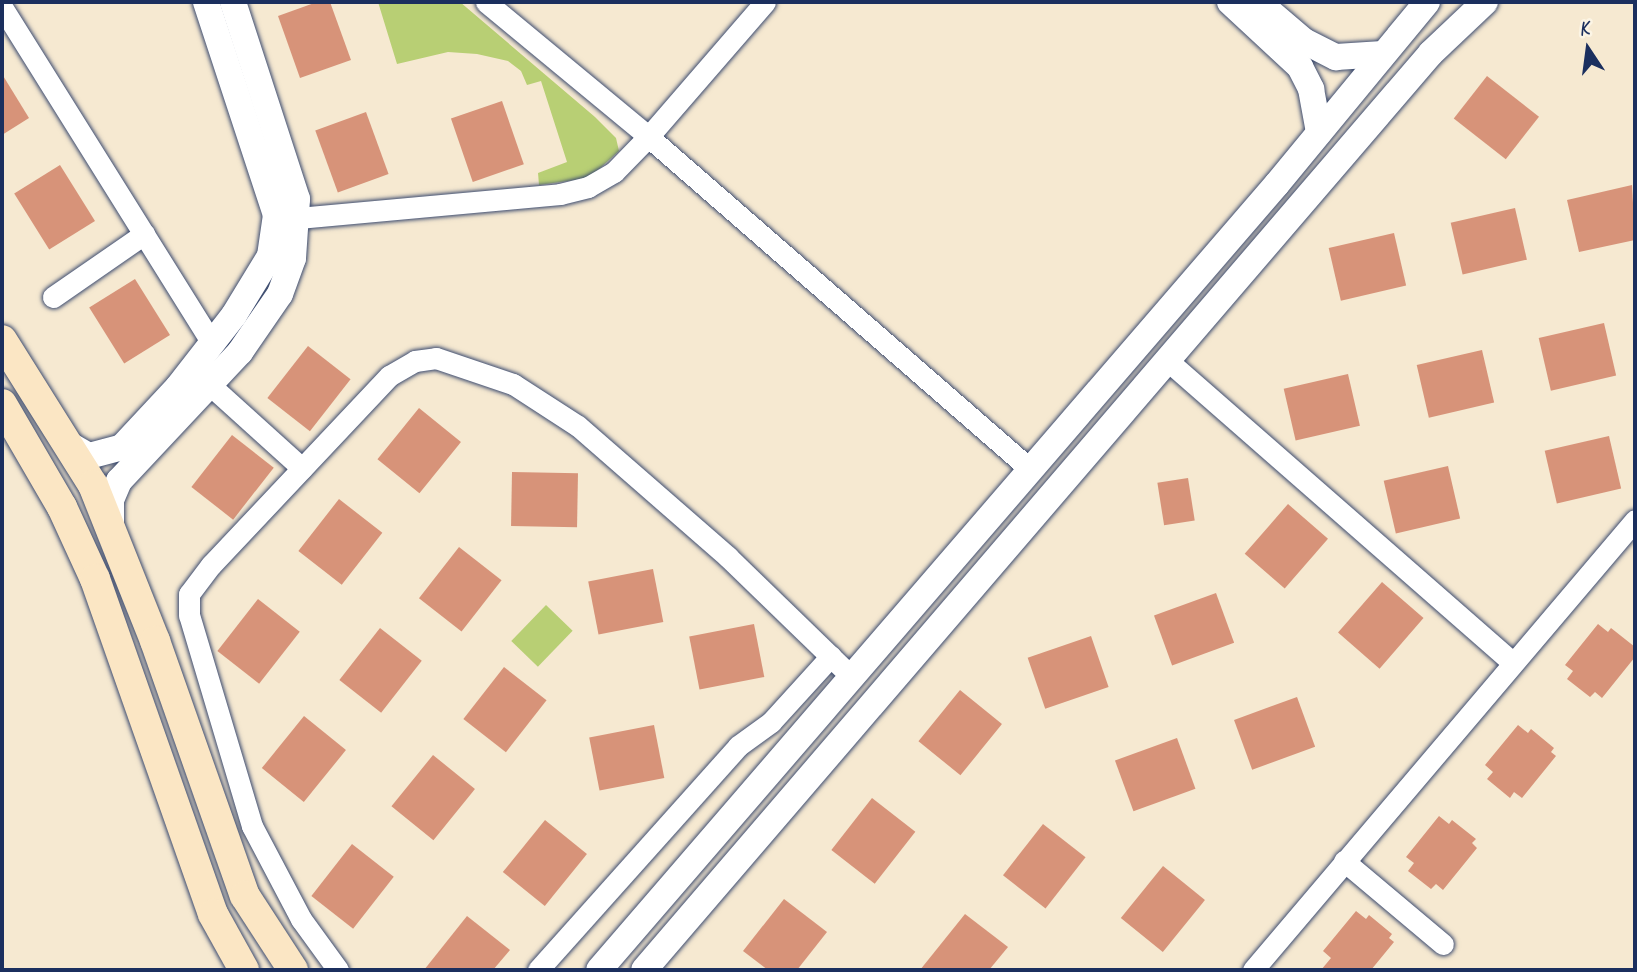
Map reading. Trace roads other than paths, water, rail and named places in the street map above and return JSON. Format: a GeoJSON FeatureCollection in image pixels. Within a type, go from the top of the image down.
{"type":"FeatureCollection","features":[{"type":"Feature","properties":{"kind":"main road"},"geometry":{"type":"LineString","coordinates":[[2,340],[68,444],[111,526],[245,896],[293,970]]}},
{"type":"Feature","properties":{"kind":"main road"},"geometry":{"type":"LineString","coordinates":[[2,404],[62,507],[95,579],[213,914],[244,970]]}},
{"type":"Feature","properties":{"kind":"street"},"geometry":{"type":"LineString","coordinates":[[68,444],[89,456],[122,447],[212,343],[270,256],[276,215],[206,2]]}},
{"type":"Feature","properties":{"kind":"street"},"geometry":{"type":"LineString","coordinates":[[111,526],[111,500],[118,481],[210,385],[279,295],[293,258],[298,218],[297,199],[233,2]]}},
{"type":"Feature","properties":{"kind":"street"},"geometry":{"type":"LineString","coordinates":[[486,2],[649,136],[1030,469]]}},
{"type":"Feature","properties":{"kind":"street"},"geometry":{"type":"LineString","coordinates":[[298,218],[569,192],[588,187],[614,172],[649,136],[765,2]]}},
{"type":"Feature","properties":{"kind":"street"},"geometry":{"type":"LineString","coordinates":[[1230,2],[1300,67],[1311,89],[1319,132]]}},
{"type":"Feature","properties":{"kind":"street"},"geometry":{"type":"LineString","coordinates":[[1258,2],[1304,41],[1336,57],[1383,54]]}},
{"type":"Feature","properties":{"kind":"street"},"geometry":{"type":"LineString","coordinates":[[599,970],[1319,132],[1427,2]]}},
{"type":"Feature","properties":{"kind":"street"},"geometry":{"type":"LineString","coordinates":[[645,969],[1431,53],[1485,2]]}},
{"type":"Feature","properties":{"kind":"street"},"geometry":{"type":"LineString","coordinates":[[2,6],[212,343]]}},
{"type":"Feature","properties":{"kind":"street"},"geometry":{"type":"LineString","coordinates":[[53,297],[144,234]]}},
{"type":"Feature","properties":{"kind":"street"},"geometry":{"type":"LineString","coordinates":[[338,970],[301,919],[252,826],[189,615],[189,594],[211,565],[389,376],[415,362],[436,358],[513,384],[578,426],[728,557],[852,677]]}},
{"type":"Feature","properties":{"kind":"street"},"geometry":{"type":"LineString","coordinates":[[1167,360],[1512,662]]}},
{"type":"Feature","properties":{"kind":"street"},"geometry":{"type":"LineString","coordinates":[[210,385],[302,468]]}},
{"type":"Feature","properties":{"kind":"street"},"geometry":{"type":"LineString","coordinates":[[1253,970],[1635,520]]}},
{"type":"Feature","properties":{"kind":"street"},"geometry":{"type":"LineString","coordinates":[[538,970],[738,746],[771,722],[831,656]]}},
{"type":"Feature","properties":{"kind":"street"},"geometry":{"type":"LineString","coordinates":[[1344,861],[1443,944]]}}]}
